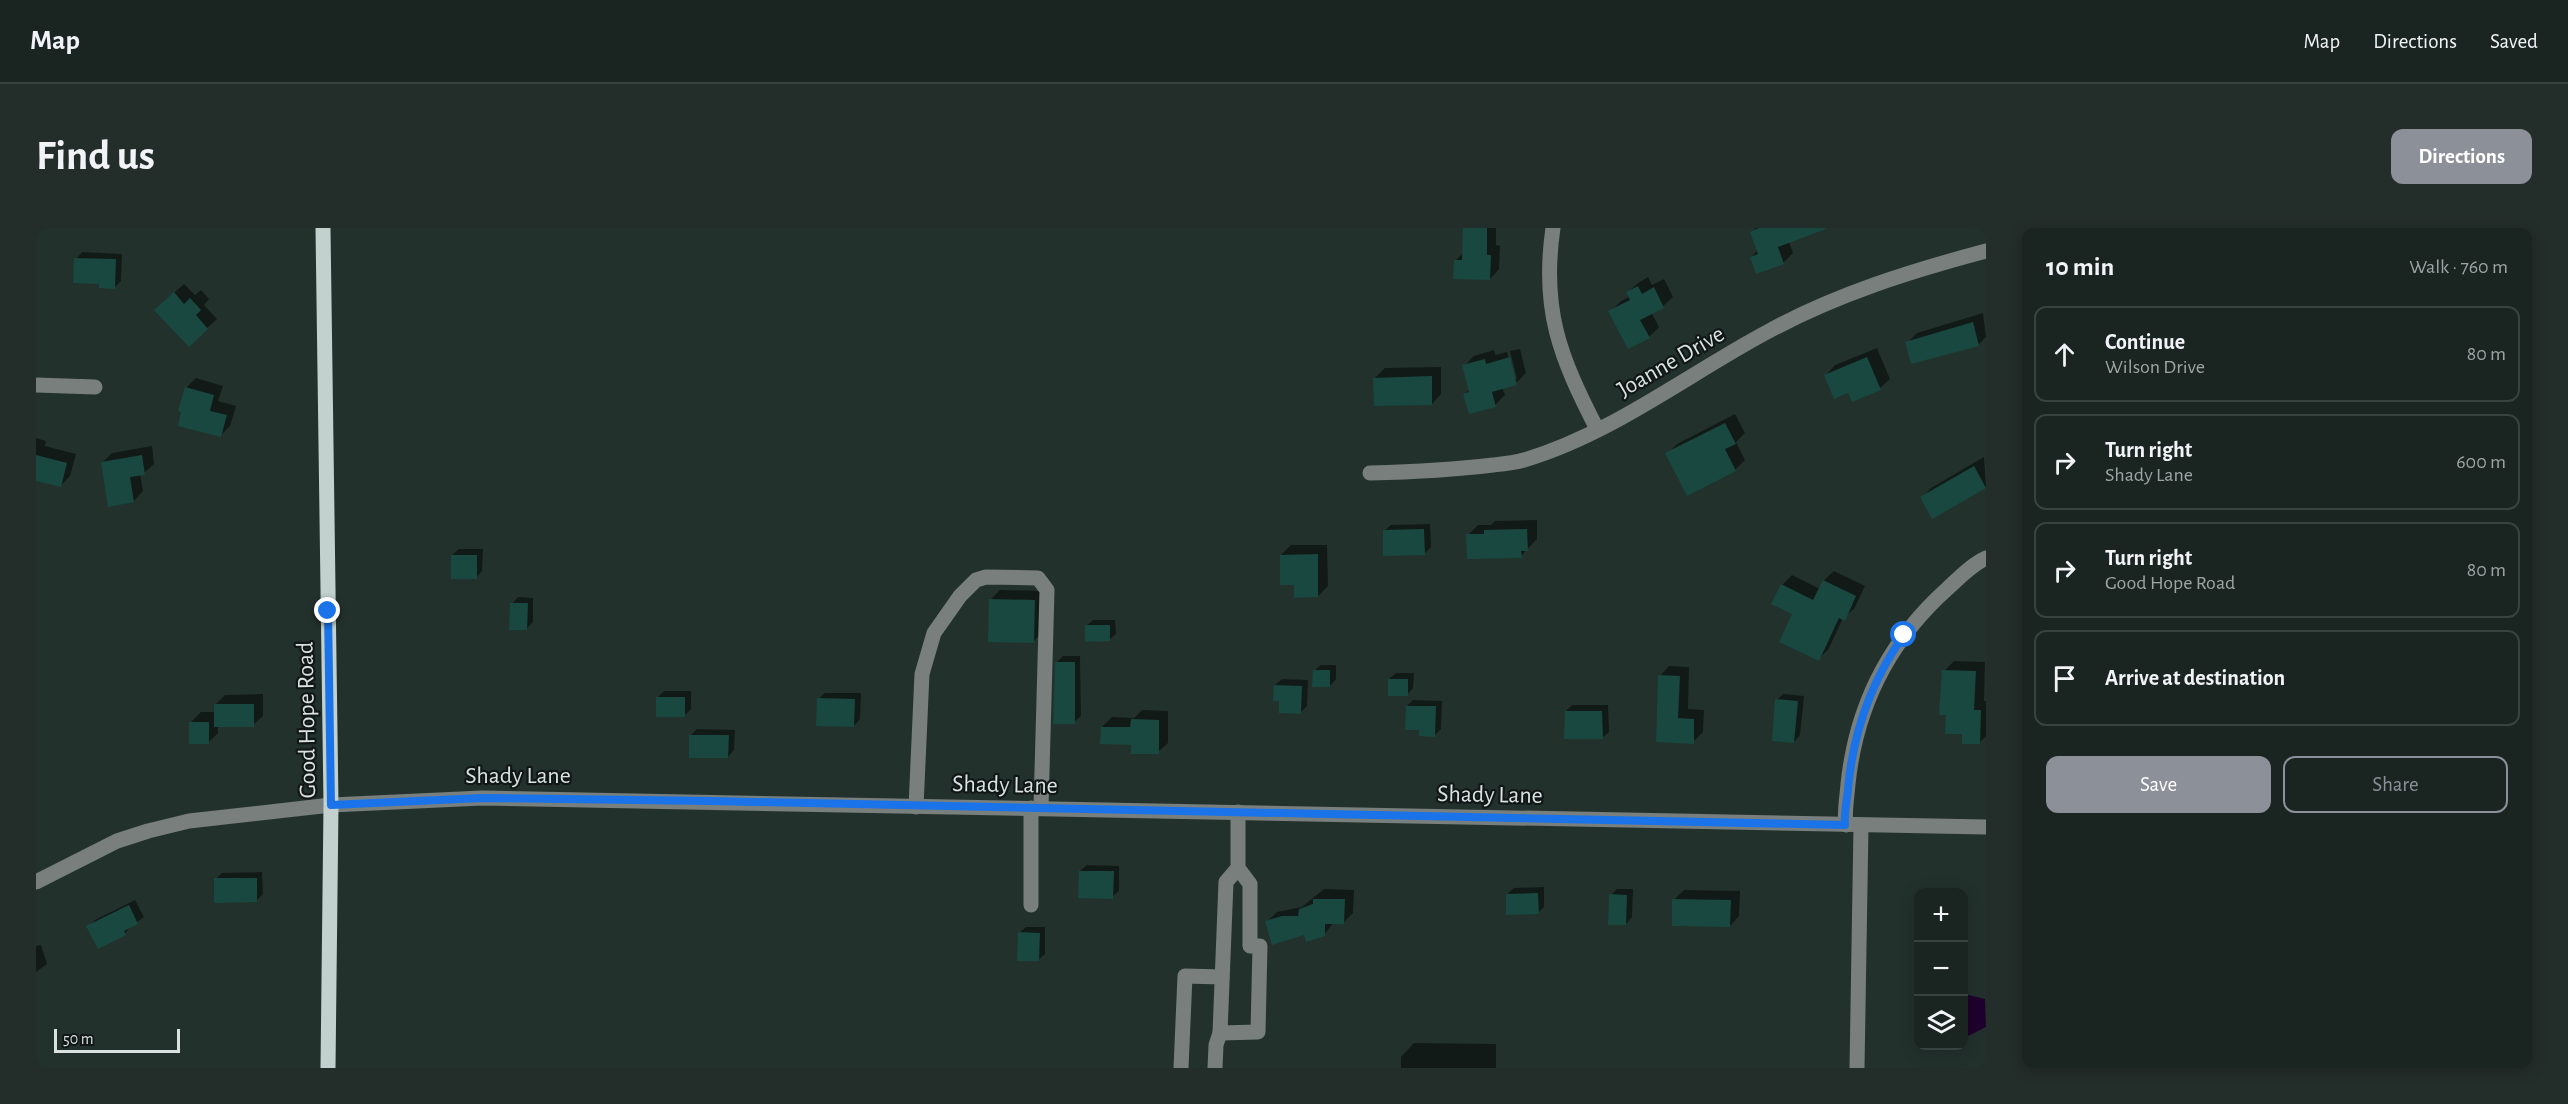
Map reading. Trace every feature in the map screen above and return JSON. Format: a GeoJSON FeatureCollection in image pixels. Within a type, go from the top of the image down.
{"type":"FeatureCollection","features":[{"type":"Feature","properties":{"kind":"main road","name":"Good Hope Road"},"geometry":{"type":"LineString","coordinates":[[323,228],[331,805],[328,1068]]}},
{"type":"Feature","properties":{"kind":"street"},"geometry":{"type":"LineString","coordinates":[[1553,228],[1548,283],[1552,318],[1567,367],[1597,429]]}},
{"type":"Feature","properties":{"kind":"street","name":"Joanne Drive"},"geometry":{"type":"LineString","coordinates":[[1370,473],[1466,468],[1522,461],[1561,447],[1597,429],[1770,330],[1825,304],[1888,278],[1986,251]]}},
{"type":"Feature","properties":{"kind":"street"},"geometry":{"type":"LineString","coordinates":[[36,385],[94,387]]}},
{"type":"Feature","properties":{"kind":"street"},"geometry":{"type":"LineString","coordinates":[[1857,1068],[1851,760],[1865,706],[1883,666],[1904,635],[1930,604],[1965,572],[1986,558]]}},
{"type":"Feature","properties":{"kind":"street"},"geometry":{"type":"LineString","coordinates":[[916,807],[922,674],[934,633],[960,596],[976,580],[986,577],[1038,578],[1047,590],[1031,905]]}},
{"type":"Feature","properties":{"kind":"street","name":"Shady Lane"},"geometry":{"type":"LineString","coordinates":[[36,882],[109,845],[148,831],[189,821],[331,805],[482,798],[1986,827]]}},
{"type":"Feature","properties":{"kind":"street"},"geometry":{"type":"LineString","coordinates":[[1220,1033],[1258,1032],[1260,946],[1250,946],[1250,884],[1238,868],[1238,812]]}},
{"type":"Feature","properties":{"kind":"street"},"geometry":{"type":"LineString","coordinates":[[1215,1068],[1216,1045],[1220,1033],[1226,882],[1238,868]]}},
{"type":"Feature","properties":{"kind":"street"},"geometry":{"type":"LineString","coordinates":[[1182,1068],[1185,976],[1222,977]]}},
{"type":"Feature","properties":{"kind":"shaded area"},"geometry":{"type":"Polygon","coordinates":[[[1968,995],[1985,999],[1986,1027],[1968,1036],[1968,995]]]}},
{"type":"Feature","properties":{"kind":"building"},"geometry":{"type":"Polygon","coordinates":[[[1463,228],[1487,228],[1487,255],[1491,255],[1490,280],[1453,279],[1454,260],[1462,260],[1463,228]]]}},
{"type":"Feature","properties":{"kind":"building"},"geometry":{"type":"Polygon","coordinates":[[[1759,228],[1826,229],[1778,247],[1784,264],[1756,274],[1750,257],[1758,254],[1750,232],[1759,228]]]}},
{"type":"Feature","properties":{"kind":"building"},"geometry":{"type":"Polygon","coordinates":[[[74,258],[116,259],[115,289],[99,288],[99,284],[73,283],[74,258]]]}},
{"type":"Feature","properties":{"kind":"building"},"geometry":{"type":"Polygon","coordinates":[[[1638,286],[1642,294],[1654,287],[1664,308],[1640,320],[1650,338],[1628,349],[1608,311],[1630,300],[1626,292],[1638,286]]]}},
{"type":"Feature","properties":{"kind":"building"},"geometry":{"type":"Polygon","coordinates":[[[174,292],[184,304],[190,298],[201,310],[196,315],[208,329],[189,347],[154,310],[174,292]]]}},
{"type":"Feature","properties":{"kind":"building"},"geometry":{"type":"Polygon","coordinates":[[[1973,322],[1979,346],[1911,364],[1905,342],[1973,322]]]}},
{"type":"Feature","properties":{"kind":"building"},"geometry":{"type":"Polygon","coordinates":[[[1510,357],[1517,385],[1492,392],[1496,407],[1469,414],[1463,394],[1469,392],[1462,365],[1485,359],[1486,364],[1510,357]]]}},
{"type":"Feature","properties":{"kind":"building"},"geometry":{"type":"Polygon","coordinates":[[[1867,357],[1881,390],[1852,402],[1848,393],[1834,399],[1824,375],[1867,357]]]}},
{"type":"Feature","properties":{"kind":"building"},"geometry":{"type":"Polygon","coordinates":[[[1432,376],[1432,405],[1374,406],[1373,378],[1432,376]]]}},
{"type":"Feature","properties":{"kind":"building"},"geometry":{"type":"Polygon","coordinates":[[[185,387],[214,395],[210,411],[227,415],[221,437],[178,426],[181,412],[178,411],[185,387]]]}},
{"type":"Feature","properties":{"kind":"building"},"geometry":{"type":"Polygon","coordinates":[[[1725,423],[1736,444],[1725,449],[1736,471],[1687,496],[1665,453],[1725,423]]]}},
{"type":"Feature","properties":{"kind":"building"},"geometry":{"type":"Polygon","coordinates":[[[36,455],[67,463],[61,487],[36,481],[36,455]]]}},
{"type":"Feature","properties":{"kind":"building"},"geometry":{"type":"Polygon","coordinates":[[[142,455],[145,475],[130,477],[134,502],[108,507],[101,462],[142,455]]]}},
{"type":"Feature","properties":{"kind":"building"},"geometry":{"type":"Polygon","coordinates":[[[1974,466],[1986,488],[1932,519],[1920,497],[1974,466]]]}},
{"type":"Feature","properties":{"kind":"building"},"geometry":{"type":"Polygon","coordinates":[[[1424,529],[1425,555],[1383,556],[1383,530],[1424,529]]]}},
{"type":"Feature","properties":{"kind":"building"},"geometry":{"type":"Polygon","coordinates":[[[1527,529],[1528,551],[1521,551],[1522,558],[1467,559],[1466,534],[1484,534],[1484,530],[1527,529]]]}},
{"type":"Feature","properties":{"kind":"building"},"geometry":{"type":"Polygon","coordinates":[[[1318,554],[1318,597],[1294,598],[1294,585],[1280,585],[1280,555],[1318,554]]]}},
{"type":"Feature","properties":{"kind":"building"},"geometry":{"type":"Polygon","coordinates":[[[451,555],[477,555],[477,579],[451,579],[451,555]]]}},
{"type":"Feature","properties":{"kind":"building"},"geometry":{"type":"Polygon","coordinates":[[[1823,580],[1856,596],[1845,621],[1839,618],[1819,661],[1779,642],[1792,614],[1771,604],[1781,584],[1813,600],[1823,580]]]}},
{"type":"Feature","properties":{"kind":"building"},"geometry":{"type":"Polygon","coordinates":[[[989,599],[1035,600],[1034,643],[988,642],[989,599]]]}},
{"type":"Feature","properties":{"kind":"building"},"geometry":{"type":"Polygon","coordinates":[[[510,603],[528,603],[527,630],[509,630],[510,603]]]}},
{"type":"Feature","properties":{"kind":"building"},"geometry":{"type":"Polygon","coordinates":[[[1085,625],[1110,625],[1110,641],[1085,642],[1085,625]]]}},
{"type":"Feature","properties":{"kind":"building"},"geometry":{"type":"Polygon","coordinates":[[[1055,662],[1075,662],[1075,724],[1053,724],[1055,662]]]}},
{"type":"Feature","properties":{"kind":"building"},"geometry":{"type":"Polygon","coordinates":[[[1313,670],[1330,670],[1330,687],[1312,687],[1313,670]]]}},
{"type":"Feature","properties":{"kind":"building"},"geometry":{"type":"Polygon","coordinates":[[[1942,670],[1976,671],[1974,710],[1981,710],[1980,744],[1962,744],[1962,734],[1945,734],[1946,715],[1939,715],[1942,670]]]}},
{"type":"Feature","properties":{"kind":"building"},"geometry":{"type":"Polygon","coordinates":[[[1658,675],[1680,676],[1678,718],[1694,719],[1694,744],[1656,742],[1658,675]]]}},
{"type":"Feature","properties":{"kind":"building"},"geometry":{"type":"Polygon","coordinates":[[[1388,679],[1408,679],[1408,696],[1388,696],[1388,679]]]}},
{"type":"Feature","properties":{"kind":"building"},"geometry":{"type":"Polygon","coordinates":[[[1274,685],[1302,686],[1301,714],[1279,713],[1279,701],[1273,701],[1274,685]]]}},
{"type":"Feature","properties":{"kind":"building"},"geometry":{"type":"Polygon","coordinates":[[[656,697],[685,697],[685,717],[656,717],[656,697]]]}},
{"type":"Feature","properties":{"kind":"building"},"geometry":{"type":"Polygon","coordinates":[[[817,698],[855,699],[854,727],[816,726],[817,698]]]}},
{"type":"Feature","properties":{"kind":"building"},"geometry":{"type":"Polygon","coordinates":[[[1775,699],[1798,701],[1794,743],[1772,741],[1775,699]]]}},
{"type":"Feature","properties":{"kind":"building"},"geometry":{"type":"Polygon","coordinates":[[[214,704],[254,704],[254,727],[214,727],[214,704]]]}},
{"type":"Feature","properties":{"kind":"building"},"geometry":{"type":"Polygon","coordinates":[[[1406,706],[1436,706],[1435,737],[1419,736],[1419,730],[1405,730],[1406,706]]]}},
{"type":"Feature","properties":{"kind":"building"},"geometry":{"type":"Polygon","coordinates":[[[1565,711],[1602,711],[1603,739],[1564,739],[1565,711]]]}},
{"type":"Feature","properties":{"kind":"building"},"geometry":{"type":"Polygon","coordinates":[[[1131,719],[1159,720],[1159,754],[1131,754],[1131,745],[1100,744],[1101,727],[1130,727],[1131,719]]]}},
{"type":"Feature","properties":{"kind":"building"},"geometry":{"type":"Polygon","coordinates":[[[189,722],[209,722],[209,744],[189,744],[189,722]]]}},
{"type":"Feature","properties":{"kind":"building"},"geometry":{"type":"Polygon","coordinates":[[[689,735],[729,735],[728,758],[689,758],[689,735]]]}},
{"type":"Feature","properties":{"kind":"building"},"geometry":{"type":"Polygon","coordinates":[[[1079,871],[1114,871],[1113,899],[1078,898],[1079,871]]]}},
{"type":"Feature","properties":{"kind":"building"},"geometry":{"type":"Polygon","coordinates":[[[214,878],[257,878],[257,902],[214,903],[214,878]]]}},
{"type":"Feature","properties":{"kind":"building"},"geometry":{"type":"Polygon","coordinates":[[[1538,893],[1539,914],[1506,915],[1506,894],[1538,893]]]}},
{"type":"Feature","properties":{"kind":"building"},"geometry":{"type":"Polygon","coordinates":[[[1609,894],[1627,895],[1626,925],[1608,925],[1609,894]]]}},
{"type":"Feature","properties":{"kind":"building"},"geometry":{"type":"Polygon","coordinates":[[[1313,899],[1345,899],[1344,924],[1325,924],[1325,936],[1306,942],[1304,935],[1272,945],[1265,921],[1282,916],[1298,916],[1299,909],[1313,904],[1313,899]]]}},
{"type":"Feature","properties":{"kind":"building"},"geometry":{"type":"Polygon","coordinates":[[[1672,899],[1731,900],[1730,927],[1672,926],[1672,899]]]}},
{"type":"Feature","properties":{"kind":"building"},"geometry":{"type":"Polygon","coordinates":[[[129,905],[138,924],[124,931],[126,935],[98,949],[86,926],[129,905]]]}},
{"type":"Feature","properties":{"kind":"building"},"geometry":{"type":"Polygon","coordinates":[[[1018,932],[1040,933],[1039,961],[1017,961],[1018,932]]]}},
{"type":"Feature","properties":{"kind":"route"},"geometry":{"type":"LineString","coordinates":[[328,611],[331,805],[482,798],[710,801],[1845,825],[1851,760],[1858,727],[1883,666],[1904,635]]}}]}
